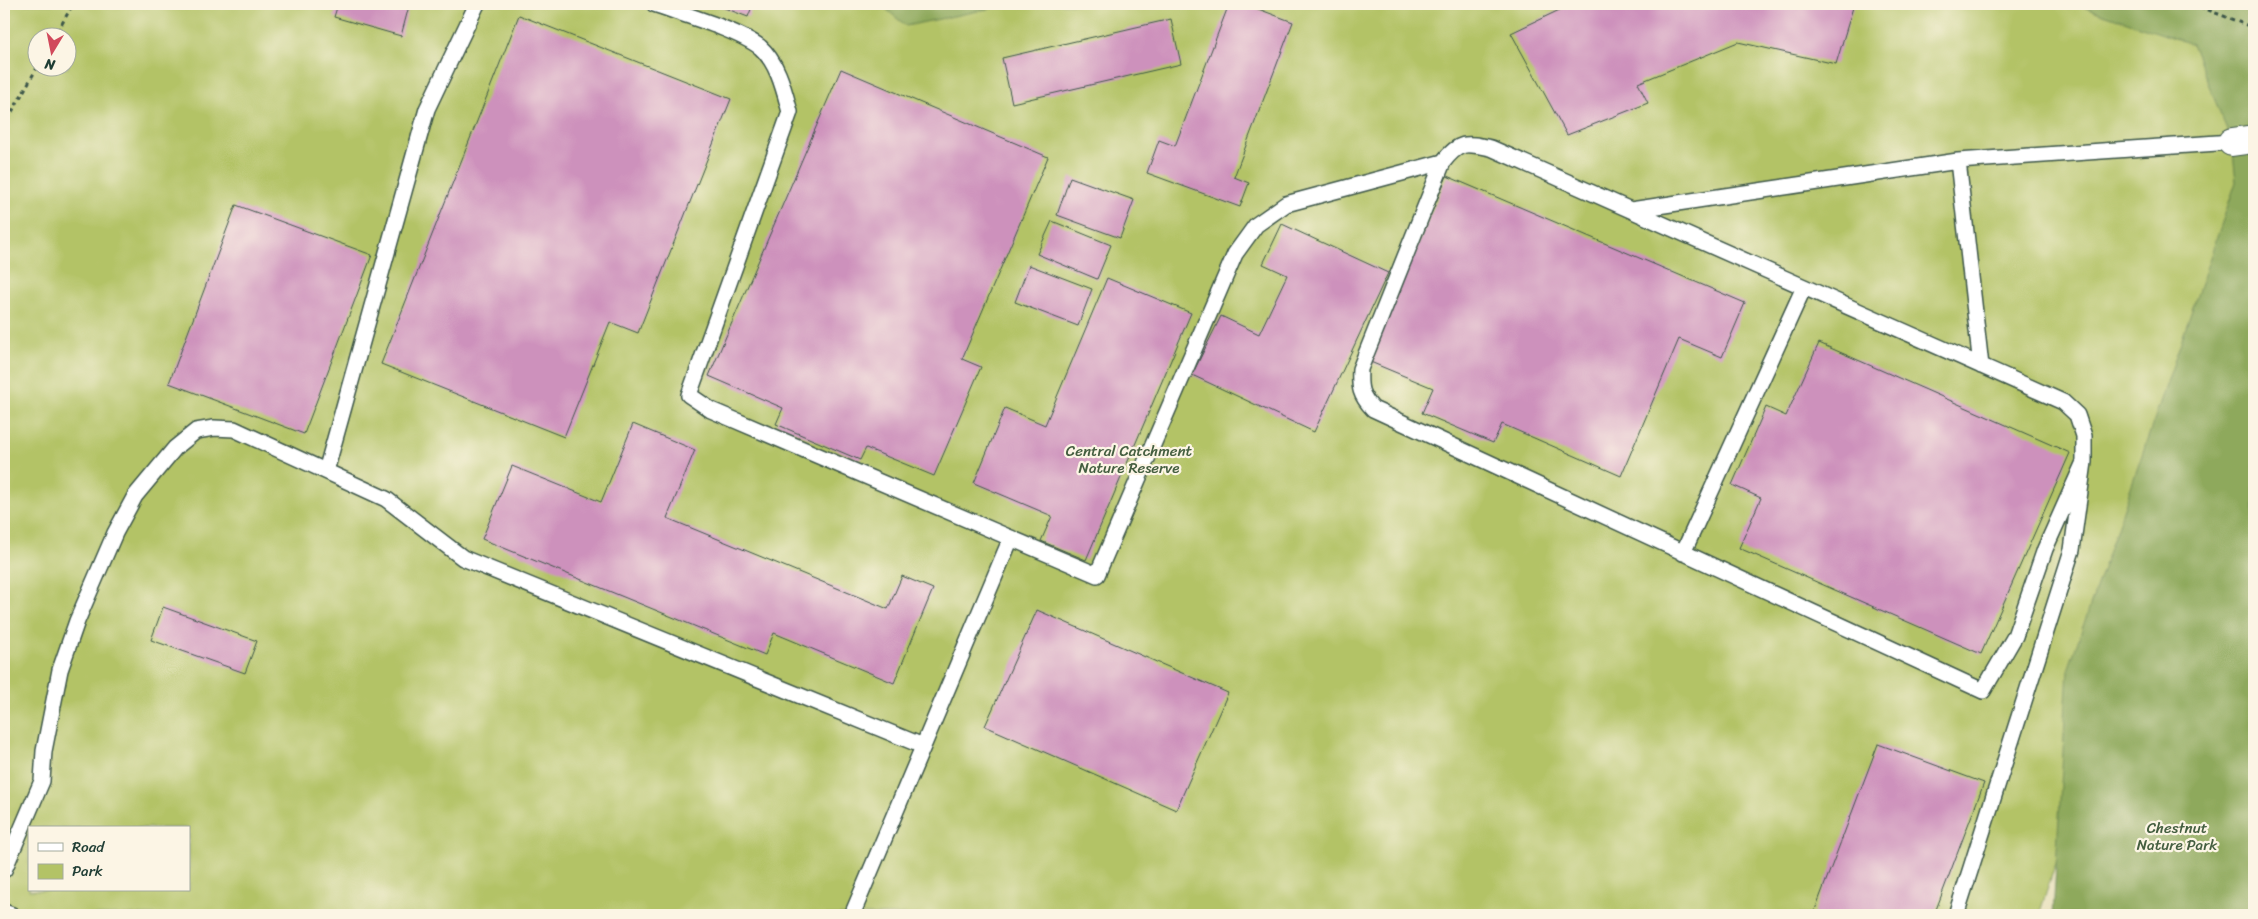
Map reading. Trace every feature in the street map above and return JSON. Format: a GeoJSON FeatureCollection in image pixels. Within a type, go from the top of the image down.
{"type":"FeatureCollection","features":[{"type":"Feature","properties":{"kind":"lane"},"geometry":{"type":"LineString","coordinates":[[326,471],[427,109],[477,4]]}},
{"type":"Feature","properties":{"kind":"lane"},"geometry":{"type":"LineString","coordinates":[[654,4],[744,37],[761,48],[773,64],[781,81],[790,112],[690,395],[711,410],[737,422],[1097,575],[1235,254],[1256,225],[1286,204],[1443,162]]}},
{"type":"Feature","properties":{"kind":"lane"},"geometry":{"type":"LineString","coordinates":[[1631,210],[1958,161],[2243,141]]}},
{"type":"Feature","properties":{"kind":"lane"},"geometry":{"type":"LineString","coordinates":[[1956,915],[2072,550],[2084,462],[2084,436],[2077,415],[2063,402],[1491,148],[1470,144],[1453,149],[1443,162],[1360,369],[1359,385],[1363,398],[1373,409],[1983,691],[2015,636],[2045,549],[2084,462]]}},
{"type":"Feature","properties":{"kind":"lane"},"geometry":{"type":"LineString","coordinates":[[1958,161],[1981,366]]}},
{"type":"Feature","properties":{"kind":"lane"},"geometry":{"type":"LineString","coordinates":[[1683,553],[1804,287]]}},
{"type":"Feature","properties":{"kind":"lane"},"geometry":{"type":"LineString","coordinates":[[4,870],[42,781],[44,751],[60,670],[81,612],[115,533],[135,496],[175,448],[196,431],[214,428],[234,429],[386,499],[463,558],[923,746]]}},
{"type":"Feature","properties":{"kind":"lane"},"geometry":{"type":"LineString","coordinates":[[852,915],[1011,538]]}},
{"type":"Feature","properties":{"kind":"lane"},"geometry":{"type":"LineString","coordinates":[[4,912],[12,915]]}},
{"type":"Feature","properties":{"kind":"path"},"geometry":{"type":"LineString","coordinates":[[60,28],[73,4]]}},
{"type":"Feature","properties":{"kind":"path"},"geometry":{"type":"LineString","coordinates":[[2192,4],[2254,28]]}},
{"type":"Feature","properties":{"kind":"path"},"geometry":{"type":"LineString","coordinates":[[4,126],[31,78]]}},
{"type":"Feature","properties":{"kind":"green space","name":"Central Catchment Nature Reserve"},"geometry":{"type":"Polygon","coordinates":[[[4,4],[2254,4],[2254,915],[2108,702],[2039,915],[4,915],[4,4]]]}},
{"type":"Feature","properties":{"kind":"green space"},"geometry":{"type":"Polygon","coordinates":[[[880,4],[1011,4],[906,26],[880,4]]]}},
{"type":"Feature","properties":{"kind":"green space","name":"Chestnut Nature Park"},"geometry":{"type":"Polygon","coordinates":[[[2074,4],[2254,4],[2254,915],[2053,915],[2068,670],[2236,182],[2232,142],[2192,44],[2074,4]]]}},
{"type":"Feature","properties":{"kind":"building"},"geometry":{"type":"Polygon","coordinates":[[[338,4],[401,4],[409,6],[401,36],[334,17],[338,4]]]}},
{"type":"Feature","properties":{"kind":"building"},"geometry":{"type":"Polygon","coordinates":[[[714,4],[753,4],[748,17],[714,4]]]}},
{"type":"Feature","properties":{"kind":"building"},"geometry":{"type":"Polygon","coordinates":[[[1229,4],[1245,4],[1293,22],[1234,177],[1249,183],[1240,207],[1147,173],[1159,140],[1175,146],[1229,4]]]}},
{"type":"Feature","properties":{"kind":"building"},"geometry":{"type":"Polygon","coordinates":[[[1572,4],[1854,4],[1836,64],[1738,42],[1638,83],[1648,103],[1567,135],[1511,33],[1572,4]]]}},
{"type":"Feature","properties":{"kind":"building"},"geometry":{"type":"Polygon","coordinates":[[[519,15],[731,99],[638,333],[610,322],[564,437],[381,364],[519,15]]]}},
{"type":"Feature","properties":{"kind":"building"},"geometry":{"type":"Polygon","coordinates":[[[1171,19],[1181,64],[1012,103],[1002,58],[1171,19]]]}},
{"type":"Feature","properties":{"kind":"building"},"geometry":{"type":"Polygon","coordinates":[[[841,69],[1048,157],[962,359],[981,367],[934,476],[866,448],[860,460],[776,424],[783,408],[709,376],[841,69]]]}},
{"type":"Feature","properties":{"kind":"building"},"geometry":{"type":"Polygon","coordinates":[[[1447,176],[1745,303],[1722,357],[1679,339],[1621,476],[1502,424],[1493,443],[1422,413],[1433,388],[1368,361],[1447,176]]]}},
{"type":"Feature","properties":{"kind":"building"},"geometry":{"type":"Polygon","coordinates":[[[1070,177],[1134,200],[1120,238],[1057,215],[1070,177]]]}},
{"type":"Feature","properties":{"kind":"building"},"geometry":{"type":"Polygon","coordinates":[[[236,205],[372,255],[304,434],[169,383],[236,205]]]}},
{"type":"Feature","properties":{"kind":"building"},"geometry":{"type":"Polygon","coordinates":[[[1052,221],[1111,245],[1097,279],[1037,254],[1052,221]]]}},
{"type":"Feature","properties":{"kind":"building"},"geometry":{"type":"Polygon","coordinates":[[[1282,224],[1388,273],[1314,432],[1192,375],[1221,316],[1259,334],[1287,275],[1263,264],[1282,224]]]}},
{"type":"Feature","properties":{"kind":"building"},"geometry":{"type":"Polygon","coordinates":[[[1029,265],[1092,289],[1078,326],[1015,302],[1029,265]]]}},
{"type":"Feature","properties":{"kind":"building"},"geometry":{"type":"Polygon","coordinates":[[[1107,278],[1191,313],[1086,560],[1041,541],[1052,516],[974,483],[1005,408],[1045,425],[1107,278]]]}},
{"type":"Feature","properties":{"kind":"building"},"geometry":{"type":"Polygon","coordinates":[[[1819,343],[2070,453],[1981,654],[1739,548],[1761,498],[1732,485],[1766,407],[1786,416],[1819,343]]]}},
{"type":"Feature","properties":{"kind":"building"},"geometry":{"type":"Polygon","coordinates":[[[633,424],[695,450],[667,518],[888,609],[902,576],[933,589],[894,683],[774,633],[765,655],[482,539],[512,466],[601,502],[633,424]]]}},
{"type":"Feature","properties":{"kind":"building"},"geometry":{"type":"Polygon","coordinates":[[[163,607],[257,641],[245,673],[151,640],[163,607]]]}},
{"type":"Feature","properties":{"kind":"building"},"geometry":{"type":"Polygon","coordinates":[[[1037,610],[1228,693],[1176,810],[985,726],[1037,610]]]}},
{"type":"Feature","properties":{"kind":"building"},"geometry":{"type":"Polygon","coordinates":[[[1878,744],[1984,783],[1934,915],[1813,915],[1878,744]]]}}]}
